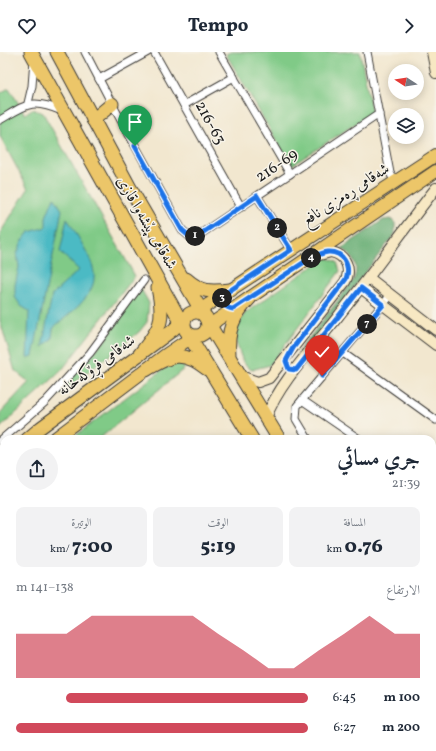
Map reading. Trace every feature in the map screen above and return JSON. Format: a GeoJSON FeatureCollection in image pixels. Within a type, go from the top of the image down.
{"type":"FeatureCollection","features":[{"type":"Feature","properties":{"kind":"highway","name":"شەقامی پێشەوا قازی"},"geometry":{"type":"LineString","coordinates":[[57,52],[93,120],[178,271],[213,374],[250,435]]}},
{"type":"Feature","properties":{"kind":"highway","name":"شەقامی پێشەوا قازی"},"geometry":{"type":"LineString","coordinates":[[32,55],[64,112],[149,276],[196,325],[229,356],[277,435]]}},
{"type":"Feature","properties":{"kind":"highway"},"geometry":{"type":"LineString","coordinates":[[93,120],[112,104]]}},
{"type":"Feature","properties":{"kind":"highway"},"geometry":{"type":"LineString","coordinates":[[178,271],[190,283],[203,290],[227,292]]}},
{"type":"Feature","properties":{"kind":"highway"},"geometry":{"type":"LineString","coordinates":[[140,354],[153,337],[162,319],[162,306],[149,276]]}},
{"type":"Feature","properties":{"kind":"highway"},"geometry":{"type":"LineString","coordinates":[[229,356],[228,340],[232,321],[241,307],[250,298]]}},
{"type":"Feature","properties":{"kind":"highway"},"geometry":{"type":"LineString","coordinates":[[146,370],[166,358],[180,356],[188,357],[199,362],[213,374]]}},
{"type":"Feature","properties":{"kind":"main road","name":"شەقامی ڕەمزی نافع"},"geometry":{"type":"LineString","coordinates":[[196,325],[227,292],[436,155]]}},
{"type":"Feature","properties":{"kind":"main road","name":"شەقامی ڕەمزی نافع"},"geometry":{"type":"LineString","coordinates":[[196,325],[233,309],[309,259],[436,171]]}},
{"type":"Feature","properties":{"kind":"main road"},"geometry":{"type":"LineString","coordinates":[[227,292],[224,305],[233,309]]}},
{"type":"Feature","properties":{"kind":"main road","name":"شەقامی فڕۆکەخانە"},"geometry":{"type":"LineString","coordinates":[[32,435],[140,354],[196,325]]}},
{"type":"Feature","properties":{"kind":"main road","name":"شەقامی فڕۆکەخانە"},"geometry":{"type":"LineString","coordinates":[[59,435],[146,370],[196,325]]}},
{"type":"Feature","properties":{"kind":"street"},"geometry":{"type":"LineString","coordinates":[[85,52],[112,104]]}},
{"type":"Feature","properties":{"kind":"street"},"geometry":{"type":"LineString","coordinates":[[99,79],[148,52]]}},
{"type":"Feature","properties":{"kind":"street","name":"216-63"},"geometry":{"type":"LineString","coordinates":[[154,52],[241,207]]}},
{"type":"Feature","properties":{"kind":"street"},"geometry":{"type":"LineString","coordinates":[[219,52],[290,174]]}},
{"type":"Feature","properties":{"kind":"street"},"geometry":{"type":"LineString","coordinates":[[367,52],[390,173],[395,182]]}},
{"type":"Feature","properties":{"kind":"street"},"geometry":{"type":"LineString","coordinates":[[28,104],[32,86],[32,55]]}},
{"type":"Feature","properties":{"kind":"street"},"geometry":{"type":"LineString","coordinates":[[434,55],[436,73]]}},
{"type":"Feature","properties":{"kind":"street"},"geometry":{"type":"LineString","coordinates":[[184,105],[234,77]]}},
{"type":"Feature","properties":{"kind":"street"},"geometry":{"type":"LineString","coordinates":[[0,120],[28,104],[40,104],[64,112]]}},
{"type":"Feature","properties":{"kind":"street","name":"216-69"},"geometry":{"type":"LineString","coordinates":[[112,104],[182,230],[189,236],[199,235],[379,114]]}},
{"type":"Feature","properties":{"kind":"street"},"geometry":{"type":"LineString","coordinates":[[266,418],[274,399],[369,278],[436,188]]}},
{"type":"Feature","properties":{"kind":"street"},"geometry":{"type":"LineString","coordinates":[[257,196],[291,250]]}},
{"type":"Feature","properties":{"kind":"street"},"geometry":{"type":"LineString","coordinates":[[240,376],[255,382],[266,380],[345,282],[348,273],[345,260],[335,253],[325,252],[309,259]]}},
{"type":"Feature","properties":{"kind":"street"},"geometry":{"type":"LineString","coordinates":[[7,435],[45,402],[90,353],[149,276]]}},
{"type":"Feature","properties":{"kind":"street"},"geometry":{"type":"LineString","coordinates":[[369,278],[436,330]]}},
{"type":"Feature","properties":{"kind":"street"},"geometry":{"type":"LineString","coordinates":[[361,288],[436,344]]}},
{"type":"Feature","properties":{"kind":"street"},"geometry":{"type":"LineString","coordinates":[[306,435],[296,419],[296,410],[302,400],[391,295]]}},
{"type":"Feature","properties":{"kind":"street"},"geometry":{"type":"LineString","coordinates":[[293,348],[286,361],[286,366],[289,369],[296,370]]}},
{"type":"Feature","properties":{"kind":"street"},"geometry":{"type":"LineString","coordinates":[[343,352],[436,420]]}},
{"type":"Feature","properties":{"kind":"street"},"geometry":{"type":"LineString","coordinates":[[302,400],[353,435]]}},
{"type":"Feature","properties":{"kind":"green space"},"geometry":{"type":"Polygon","coordinates":[[[231,52],[360,52],[372,113],[291,166],[226,54],[231,52]]]}},
{"type":"Feature","properties":{"kind":"green space"},"geometry":{"type":"Polygon","coordinates":[[[9,88],[25,114],[32,109],[43,113],[135,276],[61,371],[0,428],[0,413],[29,382],[15,371],[0,321],[0,233],[28,189],[0,136],[0,93],[9,88]]]}},
{"type":"Feature","properties":{"kind":"green space"},"geometry":{"type":"Polygon","coordinates":[[[391,219],[395,223],[395,234],[293,366],[300,350],[354,279],[356,269],[354,261],[342,248],[383,220],[391,219]]]}},
{"type":"Feature","properties":{"kind":"green space"},"geometry":{"type":"Polygon","coordinates":[[[326,257],[337,262],[340,271],[270,365],[251,370],[243,362],[233,333],[245,313],[326,257]]]}},
{"type":"Feature","properties":{"kind":"green space"},"geometry":{"type":"Polygon","coordinates":[[[141,289],[149,303],[147,322],[139,332],[59,395],[57,390],[106,339],[128,304],[141,289]]]}},
{"type":"Feature","properties":{"kind":"green space"},"geometry":{"type":"Polygon","coordinates":[[[175,363],[181,363],[185,368],[104,435],[76,435],[166,367],[175,363]]]}},
{"type":"Feature","properties":{"kind":"water"},"geometry":{"type":"Polygon","coordinates":[[[54,197],[62,210],[33,356],[27,358],[29,311],[21,306],[15,297],[15,285],[19,267],[17,254],[22,241],[29,232],[46,227],[46,217],[54,197]]]}},
{"type":"Feature","properties":{"kind":"water"},"geometry":{"type":"Polygon","coordinates":[[[67,218],[86,251],[92,264],[94,276],[92,286],[86,298],[56,325],[53,329],[52,339],[42,347],[52,295],[79,270],[60,252],[67,218]]]}},
{"type":"Feature","properties":{"kind":"route"},"geometry":{"type":"LineString","coordinates":[[135,146],[182,230],[189,236],[199,235],[257,196],[291,250],[223,295],[222,302],[226,307],[233,309],[309,259],[328,252],[335,253],[345,260],[348,266],[348,273],[345,282],[293,348],[286,361],[287,368],[296,370],[361,288],[383,305],[322,376]]}}]}
